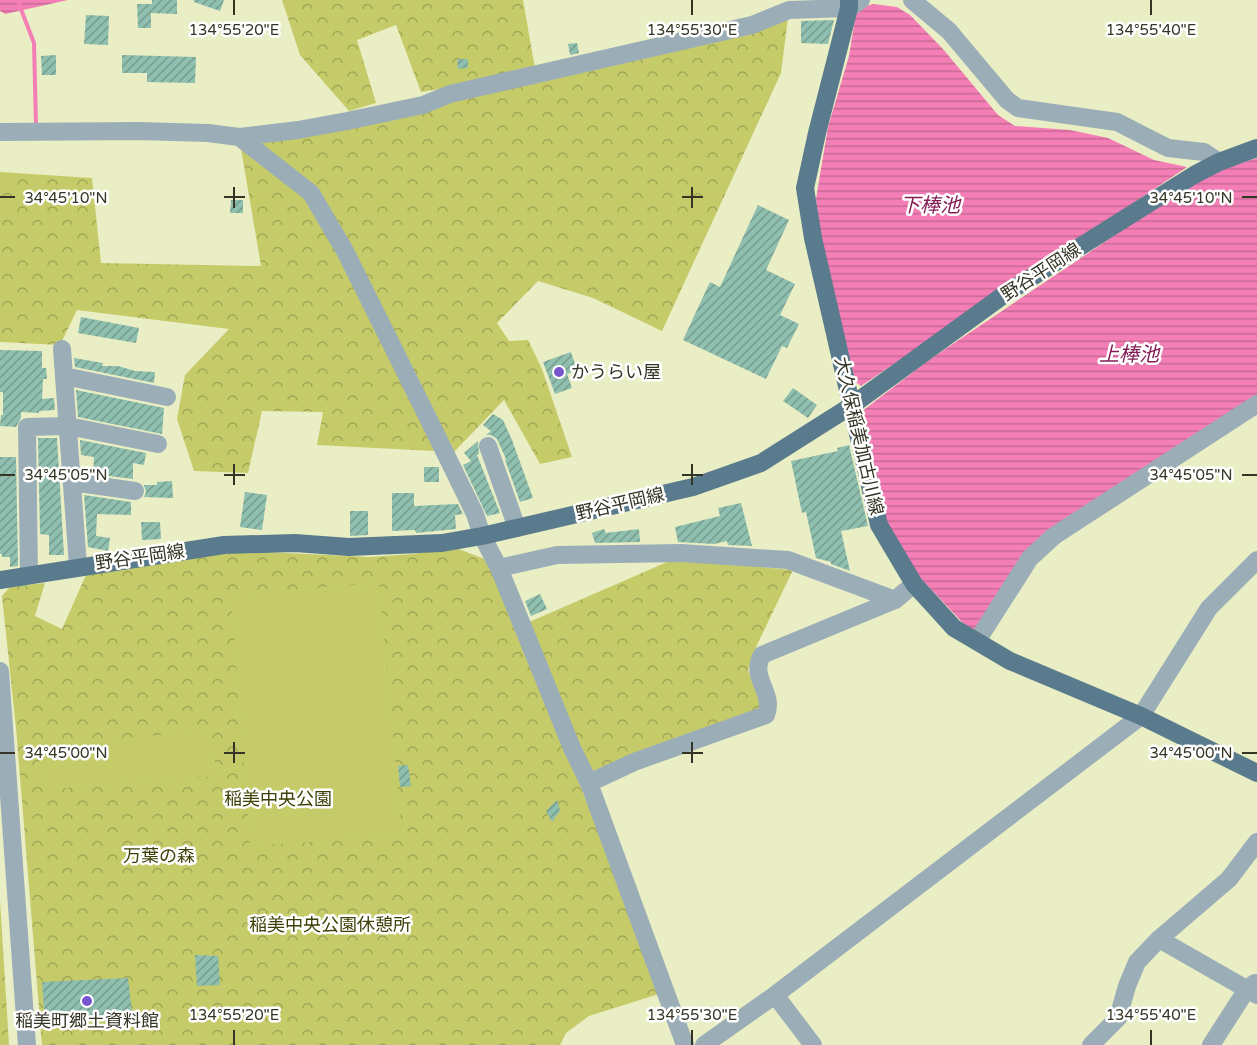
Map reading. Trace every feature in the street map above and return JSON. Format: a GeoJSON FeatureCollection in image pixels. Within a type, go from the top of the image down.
{"type":"FeatureCollection","features":[{"type":"Feature","properties":{"kind":"main road","name":"大久保稲美加古川線"},"geometry":{"type":"LineString","coordinates":[[853,3],[817,133],[806,188],[813,238],[879,525],[914,584],[954,628],[1011,661],[1141,716],[1257,773]]}},
{"type":"Feature","properties":{"kind":"main road","name":"野谷平岡線"},"geometry":{"type":"LineString","coordinates":[[0,580],[224,545],[295,543],[349,548],[442,543],[482,536],[693,486],[761,463],[851,406],[1005,294],[1194,175],[1219,162],[1257,148]]}},
{"type":"Feature","properties":{"kind":"street"},"geometry":{"type":"LineString","coordinates":[[912,0],[949,31],[1007,100],[1018,108],[1117,122],[1168,148],[1204,152],[1219,162]]}},
{"type":"Feature","properties":{"kind":"street"},"geometry":{"type":"LineString","coordinates":[[0,132],[139,130],[208,133],[239,137],[298,130],[423,105],[450,94],[752,25],[789,10],[853,3]]}},
{"type":"Feature","properties":{"kind":"street"},"geometry":{"type":"LineString","coordinates":[[239,137],[311,193],[345,251],[375,310],[499,568],[588,783],[685,1045]]}},
{"type":"Feature","properties":{"kind":"street"},"geometry":{"type":"LineString","coordinates":[[62,349],[78,566]]}},
{"type":"Feature","properties":{"kind":"street"},"geometry":{"type":"LineString","coordinates":[[64,376],[166,397]]}},
{"type":"Feature","properties":{"kind":"street"},"geometry":{"type":"LineString","coordinates":[[977,641],[1030,558],[1054,536],[1257,404]]}},
{"type":"Feature","properties":{"kind":"street"},"geometry":{"type":"LineString","coordinates":[[29,575],[27,427],[68,426],[158,444]]}},
{"type":"Feature","properties":{"kind":"street"},"geometry":{"type":"LineString","coordinates":[[488,446],[517,528]]}},
{"type":"Feature","properties":{"kind":"street"},"geometry":{"type":"LineString","coordinates":[[72,482],[135,491]]}},
{"type":"Feature","properties":{"kind":"street"},"geometry":{"type":"LineString","coordinates":[[499,568],[557,555],[681,553],[788,560],[895,600]]}},
{"type":"Feature","properties":{"kind":"street"},"geometry":{"type":"LineString","coordinates":[[704,1045],[775,995],[1141,716],[1209,608],[1257,560]]}},
{"type":"Feature","properties":{"kind":"street"},"geometry":{"type":"LineString","coordinates":[[588,783],[634,762],[766,715],[770,706],[758,671],[758,663],[762,655],[895,600],[914,584]]}},
{"type":"Feature","properties":{"kind":"street"},"geometry":{"type":"LineString","coordinates":[[0,671],[27,1045]]}},
{"type":"Feature","properties":{"kind":"street"},"geometry":{"type":"LineString","coordinates":[[1091,1045],[1118,1018],[1137,962],[1159,939],[1228,879],[1257,842]]}},
{"type":"Feature","properties":{"kind":"street"},"geometry":{"type":"LineString","coordinates":[[1159,939],[1254,989],[1210,1045]]}},
{"type":"Feature","properties":{"kind":"street"},"geometry":{"type":"LineString","coordinates":[[775,995],[813,1045]]}},
{"type":"Feature","properties":{"kind":"green space"},"geometry":{"type":"Polygon","coordinates":[[[282,0],[523,0],[536,74],[789,10],[781,73],[662,331],[593,298],[538,281],[497,323],[509,341],[528,340],[542,369],[572,457],[540,464],[504,400],[454,452],[317,445],[323,412],[262,411],[248,473],[194,471],[177,419],[185,375],[229,329],[77,310],[60,345],[0,342],[0,172],[92,178],[101,263],[261,266],[239,137],[533,74],[421,92],[396,25],[357,40],[376,103],[349,111],[300,55],[282,0]]]}},
{"type":"Feature","properties":{"kind":"green space","name":"稲美中央公園"},"geometry":{"type":"Polygon","coordinates":[[[456,548],[492,562],[662,993],[589,1016],[566,1033],[560,1045],[42,1045],[16,728],[2,596],[10,587],[45,583],[35,616],[62,629],[86,575],[225,550],[369,557],[456,548]]]}},
{"type":"Feature","properties":{"kind":"green space"},"geometry":{"type":"Polygon","coordinates":[[[674,559],[793,570],[757,645],[748,670],[764,710],[590,772],[527,623],[674,559]]]}},
{"type":"Feature","properties":{"kind":"green space"},"geometry":{"type":"Polygon","coordinates":[[[379,583],[402,836],[250,846],[231,594],[379,583]]]}},
{"type":"Feature","properties":{"kind":"green space"},"geometry":{"type":"Polygon","coordinates":[[[211,731],[217,776],[42,790],[39,745],[211,731]]]}},
{"type":"Feature","properties":{"kind":"green space"},"geometry":{"type":"Polygon","coordinates":[[[0,900],[9,1045],[0,1045],[0,900]]]}},
{"type":"Feature","properties":{"kind":"water"},"geometry":{"type":"Polygon","coordinates":[[[0,0],[68,0],[5,14],[0,11],[0,0]]]}},
{"type":"Feature","properties":{"kind":"water","name":"下棒池"},"geometry":{"type":"Polygon","coordinates":[[[873,4],[897,7],[910,15],[943,49],[998,115],[1015,126],[1070,130],[1108,138],[1154,160],[1187,167],[861,386],[853,380],[822,245],[816,199],[828,127],[849,56],[856,13],[863,7],[873,4]]]}},
{"type":"Feature","properties":{"kind":"water","name":"上棒池"},"geometry":{"type":"Polygon","coordinates":[[[1257,158],[1257,396],[1058,523],[976,631],[963,623],[909,566],[880,513],[861,412],[929,360],[1194,182],[1210,173],[1257,158]]]}},
{"type":"Feature","properties":{"kind":"building"},"geometry":{"type":"Polygon","coordinates":[[[152,0],[177,0],[177,14],[151,13],[151,28],[138,28],[137,4],[152,4],[152,0]]]}},
{"type":"Feature","properties":{"kind":"building"},"geometry":{"type":"Polygon","coordinates":[[[194,0],[224,0],[220,11],[194,2],[194,0]]]}},
{"type":"Feature","properties":{"kind":"building"},"geometry":{"type":"Polygon","coordinates":[[[86,15],[109,16],[108,45],[84,44],[86,15]]]}},
{"type":"Feature","properties":{"kind":"building"},"geometry":{"type":"Polygon","coordinates":[[[834,20],[828,44],[801,43],[801,21],[834,20]]]}},
{"type":"Feature","properties":{"kind":"building"},"geometry":{"type":"Polygon","coordinates":[[[577,43],[579,53],[570,55],[568,44],[577,43]]]}},
{"type":"Feature","properties":{"kind":"building"},"geometry":{"type":"Polygon","coordinates":[[[56,55],[56,75],[42,75],[41,56],[56,55]]]}},
{"type":"Feature","properties":{"kind":"building"},"geometry":{"type":"Polygon","coordinates":[[[122,55],[196,57],[195,83],[147,82],[147,73],[122,73],[122,55]]]}},
{"type":"Feature","properties":{"kind":"building"},"geometry":{"type":"Polygon","coordinates":[[[457,59],[468,59],[468,68],[458,69],[457,59]]]}},
{"type":"Feature","properties":{"kind":"building"},"geometry":{"type":"Polygon","coordinates":[[[231,200],[243,200],[243,213],[230,213],[231,200]]]}},
{"type":"Feature","properties":{"kind":"building"},"geometry":{"type":"Polygon","coordinates":[[[758,205],[789,220],[766,270],[795,284],[780,315],[799,324],[787,348],[782,346],[766,379],[683,340],[710,282],[720,287],[758,205]]]}},
{"type":"Feature","properties":{"kind":"building"},"geometry":{"type":"Polygon","coordinates":[[[81,317],[139,328],[136,343],[78,333],[81,317]]]}},
{"type":"Feature","properties":{"kind":"building"},"geometry":{"type":"Polygon","coordinates":[[[0,350],[42,351],[42,368],[46,368],[47,379],[43,379],[42,399],[54,398],[55,410],[39,411],[39,413],[21,412],[21,418],[16,427],[0,426],[1,415],[3,415],[3,392],[0,392],[0,350]]]}},
{"type":"Feature","properties":{"kind":"building","name":"かうらい屋"},"geometry":{"type":"Polygon","coordinates":[[[571,352],[577,370],[567,374],[572,388],[555,394],[543,362],[571,352]]]}},
{"type":"Feature","properties":{"kind":"building"},"geometry":{"type":"Polygon","coordinates":[[[74,358],[103,363],[102,366],[155,372],[154,383],[75,367],[74,358]]]}},
{"type":"Feature","properties":{"kind":"building"},"geometry":{"type":"Polygon","coordinates":[[[793,388],[817,405],[808,418],[783,401],[793,388]]]}},
{"type":"Feature","properties":{"kind":"building"},"geometry":{"type":"Polygon","coordinates":[[[76,390],[164,408],[162,434],[78,417],[76,390]]]}},
{"type":"Feature","properties":{"kind":"building"},"geometry":{"type":"Polygon","coordinates":[[[493,414],[503,420],[533,498],[520,502],[497,439],[486,435],[491,431],[483,425],[493,414]]]}},
{"type":"Feature","properties":{"kind":"building"},"geometry":{"type":"Polygon","coordinates":[[[38,438],[57,438],[64,555],[49,555],[49,535],[40,534],[38,438]]]}},
{"type":"Feature","properties":{"kind":"building"},"geometry":{"type":"Polygon","coordinates":[[[80,440],[146,453],[144,465],[133,463],[133,479],[93,474],[94,457],[81,455],[80,440]]]}},
{"type":"Feature","properties":{"kind":"building"},"geometry":{"type":"Polygon","coordinates":[[[478,441],[479,454],[477,455],[500,513],[487,516],[463,465],[471,461],[464,453],[478,441]]]}},
{"type":"Feature","properties":{"kind":"building"},"geometry":{"type":"Polygon","coordinates":[[[849,445],[868,526],[841,531],[850,571],[816,558],[806,512],[802,513],[791,461],[838,451],[837,448],[849,445]]]}},
{"type":"Feature","properties":{"kind":"building"},"geometry":{"type":"Polygon","coordinates":[[[0,457],[16,457],[18,566],[10,567],[10,557],[2,557],[0,554],[0,457]]]}},
{"type":"Feature","properties":{"kind":"building"},"geometry":{"type":"Polygon","coordinates":[[[424,467],[439,467],[439,482],[424,482],[424,467]]]}},
{"type":"Feature","properties":{"kind":"building"},"geometry":{"type":"Polygon","coordinates":[[[172,481],[173,498],[144,497],[146,492],[144,485],[157,485],[157,482],[172,481]]]}},
{"type":"Feature","properties":{"kind":"building"},"geometry":{"type":"Polygon","coordinates":[[[245,492],[267,495],[262,530],[240,527],[245,492]]]}},
{"type":"Feature","properties":{"kind":"building"},"geometry":{"type":"Polygon","coordinates":[[[392,493],[414,493],[414,506],[458,504],[463,514],[455,515],[456,529],[416,533],[415,530],[392,531],[392,493]]]}},
{"type":"Feature","properties":{"kind":"building"},"geometry":{"type":"Polygon","coordinates":[[[84,495],[131,502],[131,515],[97,514],[96,536],[110,538],[108,551],[88,547],[84,495]]]}},
{"type":"Feature","properties":{"kind":"building"},"geometry":{"type":"Polygon","coordinates":[[[741,503],[752,546],[728,545],[727,541],[714,544],[678,542],[675,527],[720,516],[718,508],[741,503]]]}},
{"type":"Feature","properties":{"kind":"building"},"geometry":{"type":"Polygon","coordinates":[[[350,511],[368,511],[368,535],[350,536],[350,511]]]}},
{"type":"Feature","properties":{"kind":"building"},"geometry":{"type":"Polygon","coordinates":[[[141,522],[160,522],[161,539],[142,540],[141,522]]]}},
{"type":"Feature","properties":{"kind":"building"},"geometry":{"type":"Polygon","coordinates":[[[604,529],[606,533],[639,529],[640,542],[595,543],[592,533],[604,529]]]}},
{"type":"Feature","properties":{"kind":"building"},"geometry":{"type":"Polygon","coordinates":[[[540,594],[547,609],[531,616],[525,601],[540,594]]]}},
{"type":"Feature","properties":{"kind":"building"},"geometry":{"type":"Polygon","coordinates":[[[408,765],[411,786],[400,787],[398,766],[408,765]]]}},
{"type":"Feature","properties":{"kind":"building"},"geometry":{"type":"Polygon","coordinates":[[[557,800],[560,811],[552,822],[546,811],[557,800]]]}},
{"type":"Feature","properties":{"kind":"building"},"geometry":{"type":"Polygon","coordinates":[[[195,955],[218,956],[220,985],[197,986],[195,955]]]}},
{"type":"Feature","properties":{"kind":"building","name":"稲美町郷土資料館"},"geometry":{"type":"Polygon","coordinates":[[[128,978],[133,1020],[45,1023],[42,982],[128,978]]]}},
{"type":"Feature","properties":{"kind":"waterway"},"geometry":{"type":"LineString","coordinates":[[22,0],[19,4],[34,43],[36,126]]}},
{"type":"Feature","properties":{"kind":"place","name":"かうらい屋"},"geometry":{"type":"Point","coordinates":[559,372]}},
{"type":"Feature","properties":{"kind":"place","name":"稲美町郷土資料館"},"geometry":{"type":"Point","coordinates":[87,1001]}},
{"type":"Feature","properties":{"kind":"park label","name":"万葉の森"},"geometry":{"type":"Point","coordinates":[159,856]}},
{"type":"Feature","properties":{"kind":"park label","name":"稲美中央公園休憩所"},"geometry":{"type":"Point","coordinates":[330,925]}}]}
